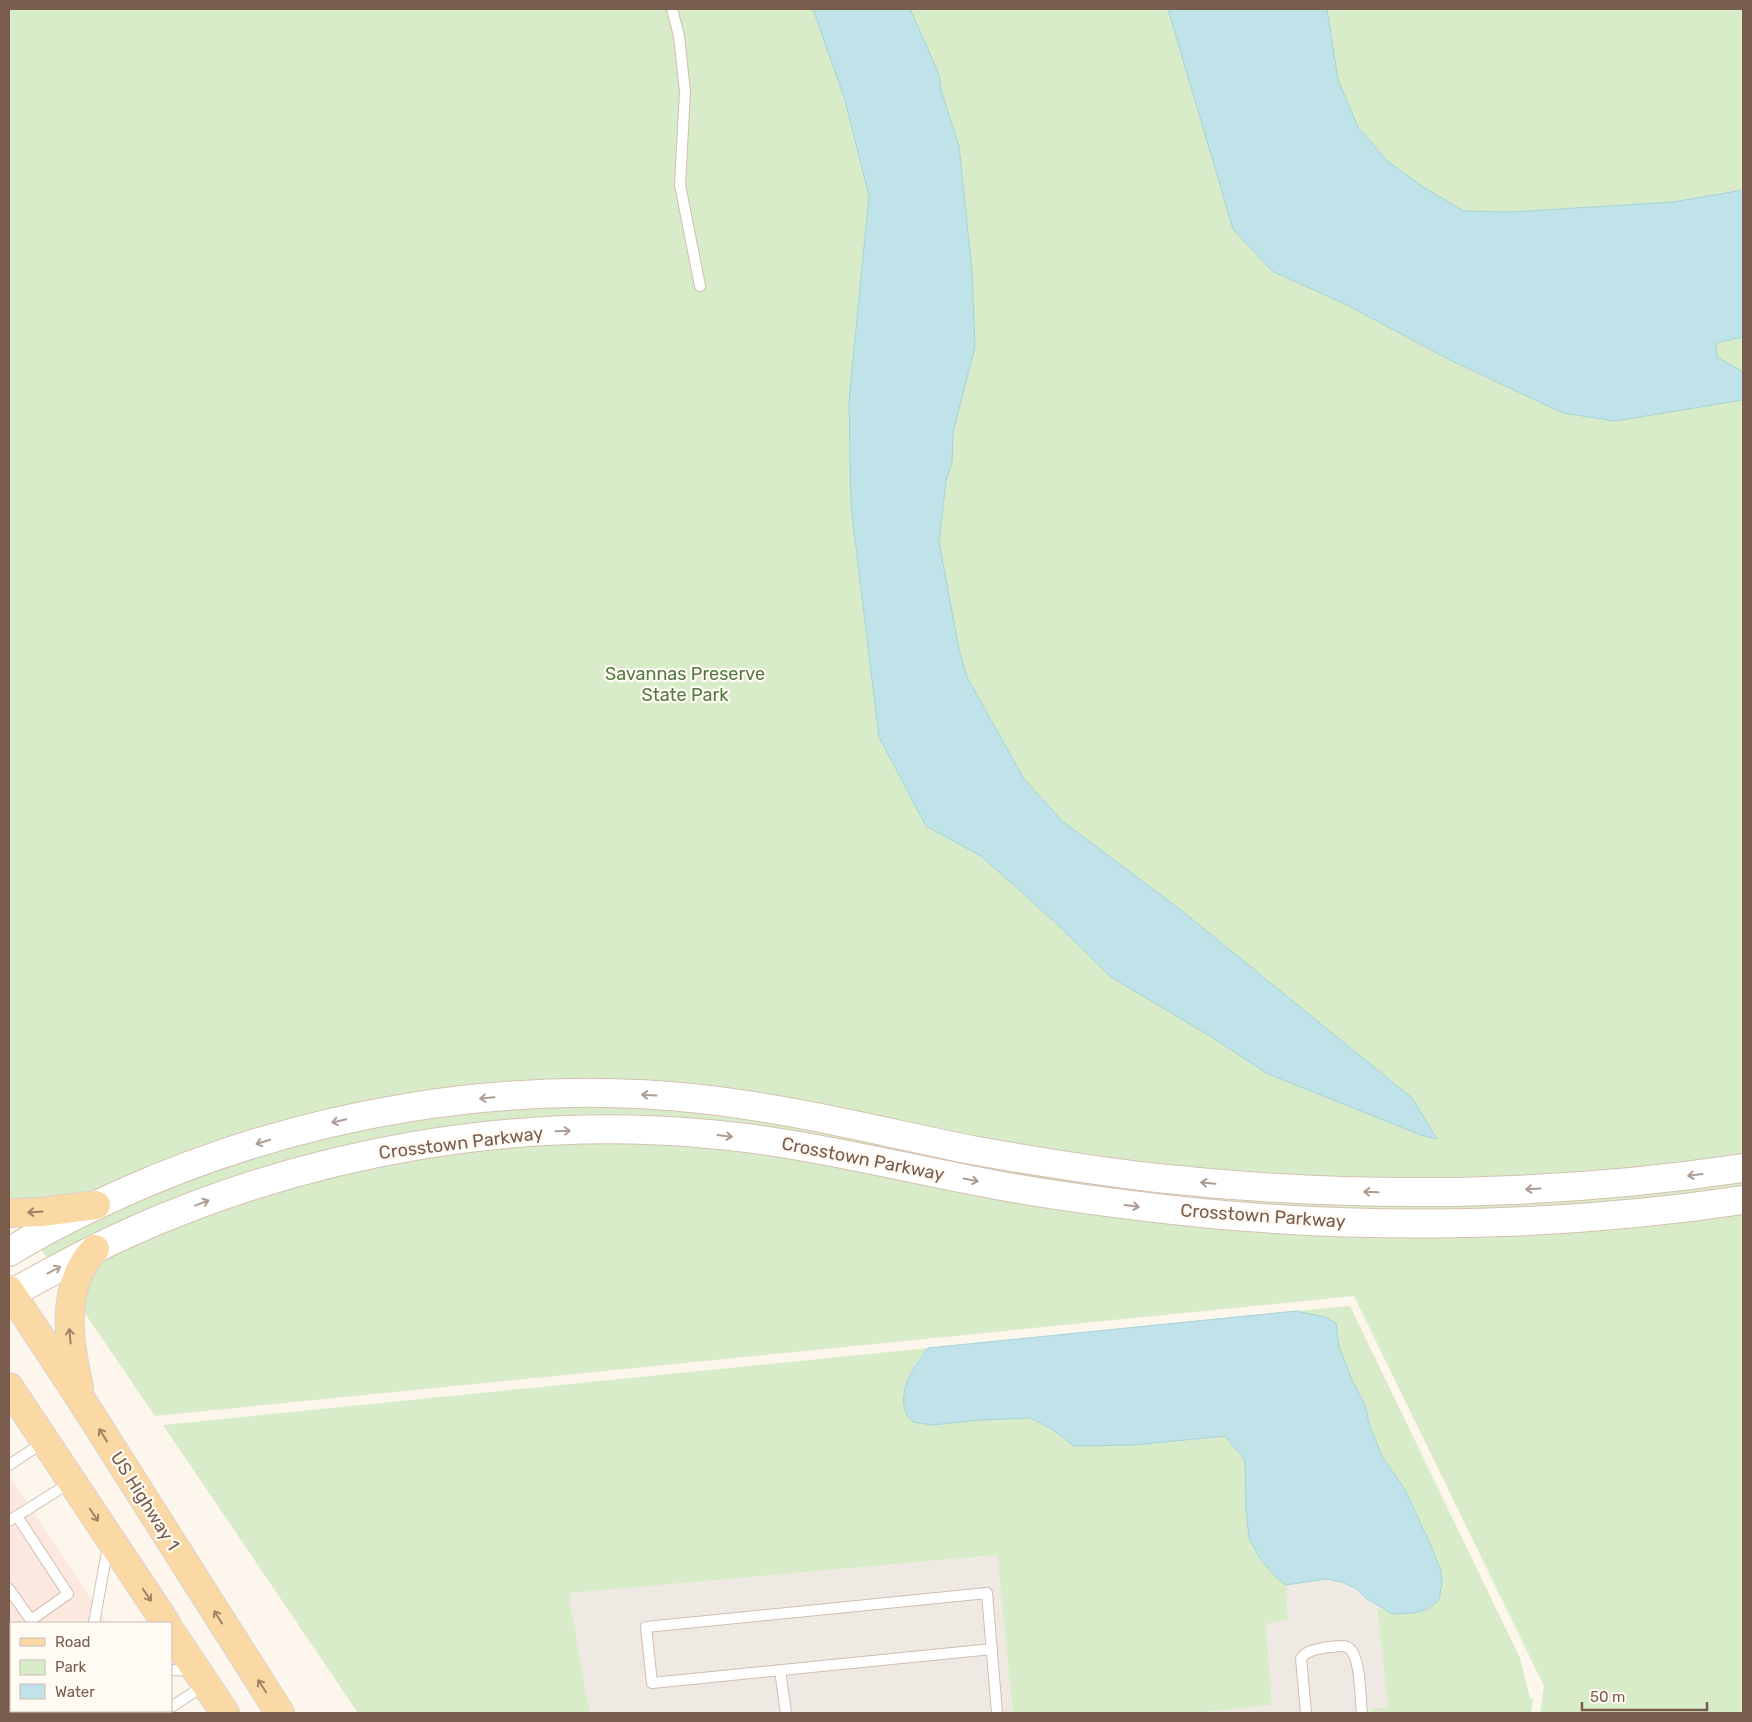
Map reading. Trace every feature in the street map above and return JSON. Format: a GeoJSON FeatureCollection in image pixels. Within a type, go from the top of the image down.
{"type":"FeatureCollection","features":[{"type":"Feature","properties":{"kind":"main road","name":"Crosstown Parkway"},"geometry":{"type":"LineString","coordinates":[[9,1252],[96,1206],[149,1182],[227,1153],[368,1114],[471,1099],[541,1094],[619,1094],[698,1099],[766,1108],[976,1150],[1106,1171],[1236,1185],[1317,1190],[1416,1192],[1566,1187],[1654,1180],[1743,1168]]}},
{"type":"Feature","properties":{"kind":"main road","name":"Crosstown Parkway"},"geometry":{"type":"LineString","coordinates":[[10,1293],[95,1249],[163,1218],[252,1186],[347,1159],[376,1153],[478,1137],[559,1131],[638,1130],[708,1134],[781,1143],[983,1183],[1091,1200],[1216,1215],[1338,1222],[1524,1221],[1670,1209],[1743,1200]]}},
{"type":"Feature","properties":{"kind":"main road"},"geometry":{"type":"LineString","coordinates":[[9,1213],[41,1212],[96,1206]]}},
{"type":"Feature","properties":{"kind":"main road"},"geometry":{"type":"LineString","coordinates":[[82,1401],[70,1337],[71,1308],[78,1275],[83,1264],[95,1249]]}},
{"type":"Feature","properties":{"kind":"main road","name":"US Highway 1"},"geometry":{"type":"LineString","coordinates":[[10,1293],[82,1401],[280,1713]]}},
{"type":"Feature","properties":{"kind":"main road"},"geometry":{"type":"LineString","coordinates":[[9,1387],[165,1622]]}},
{"type":"Feature","properties":{"kind":"main road"},"geometry":{"type":"LineString","coordinates":[[172,1634],[191,1675],[225,1713]]}},
{"type":"Feature","properties":{"kind":"lane"},"geometry":{"type":"LineString","coordinates":[[672,9],[679,36],[685,92],[680,185],[700,286]]}},
{"type":"Feature","properties":{"kind":"lane"},"geometry":{"type":"LineString","coordinates":[[9,1465],[45,1441]]}},
{"type":"Feature","properties":{"kind":"lane"},"geometry":{"type":"LineString","coordinates":[[9,1589],[32,1621],[68,1594],[13,1518],[72,1482]]}},
{"type":"Feature","properties":{"kind":"lane"},"geometry":{"type":"LineString","coordinates":[[94,1622],[110,1539]]}},
{"type":"Feature","properties":{"kind":"lane"},"geometry":{"type":"LineString","coordinates":[[992,1650],[652,1683],[646,1627],[987,1593],[992,1650],[997,1713]]}},
{"type":"Feature","properties":{"kind":"lane"},"geometry":{"type":"LineString","coordinates":[[1306,1713],[1301,1658],[1307,1651],[1344,1646],[1348,1648],[1357,1661],[1362,1713]]}},
{"type":"Feature","properties":{"kind":"lane"},"geometry":{"type":"LineString","coordinates":[[780,1670],[786,1713]]}},
{"type":"Feature","properties":{"kind":"lane"},"geometry":{"type":"LineString","coordinates":[[172,1705],[191,1675]]}},
{"type":"Feature","properties":{"kind":"shaded area"},"geometry":{"type":"Polygon","coordinates":[[[9,1475],[106,1622],[10,1622],[10,1712],[166,1713],[9,1713],[9,1475]]]}},
{"type":"Feature","properties":{"kind":"shaded area"},"geometry":{"type":"Polygon","coordinates":[[[997,1555],[1013,1713],[590,1713],[570,1603],[571,1593],[997,1555]]]}},
{"type":"Feature","properties":{"kind":"shaded area"},"geometry":{"type":"Polygon","coordinates":[[[1326,1579],[1342,1582],[1357,1589],[1377,1607],[1388,1707],[1370,1709],[1370,1713],[1196,1713],[1272,1705],[1266,1624],[1288,1620],[1286,1585],[1326,1579]]]}},
{"type":"Feature","properties":{"kind":"green space","name":"Savannas Preserve State Park"},"geometry":{"type":"Polygon","coordinates":[[[9,9],[1743,9],[1743,1713],[1540,1713],[1544,1686],[1354,1296],[155,1416],[9,1202],[9,9]]]}},
{"type":"Feature","properties":{"kind":"green space"},"geometry":{"type":"Polygon","coordinates":[[[1350,1306],[1520,1658],[1530,1699],[1533,1699],[1531,1713],[1370,1713],[1370,1709],[1388,1707],[1377,1607],[1392,1614],[1441,1571],[1404,1488],[1383,1458],[1370,1427],[1365,1405],[1353,1382],[1339,1347],[1338,1332],[1325,1317],[1296,1311],[1350,1306]]]}},
{"type":"Feature","properties":{"kind":"green space"},"geometry":{"type":"Polygon","coordinates":[[[928,1348],[916,1362],[903,1395],[932,1425],[980,1420],[1030,1418],[1052,1429],[1075,1446],[1134,1445],[1225,1436],[1245,1460],[1246,1509],[1249,1538],[1261,1560],[1286,1585],[1288,1620],[1266,1624],[1272,1705],[1196,1713],[1013,1713],[997,1555],[571,1593],[570,1603],[590,1713],[358,1713],[163,1425],[928,1348]]]}},
{"type":"Feature","properties":{"kind":"water"},"geometry":{"type":"Polygon","coordinates":[[[813,9],[910,9],[939,74],[941,90],[959,146],[972,271],[975,347],[953,432],[952,462],[946,481],[939,542],[959,649],[967,677],[1024,779],[1062,821],[1182,911],[1412,1098],[1437,1139],[1421,1135],[1268,1074],[1210,1036],[1111,977],[1056,923],[981,856],[926,826],[879,737],[851,506],[849,400],[869,196],[844,97],[813,9]]]}},
{"type":"Feature","properties":{"kind":"water"},"geometry":{"type":"Polygon","coordinates":[[[1168,9],[1327,9],[1338,80],[1358,127],[1386,160],[1423,187],[1464,211],[1511,212],[1673,202],[1743,190],[1743,337],[1716,343],[1717,357],[1743,372],[1743,400],[1615,421],[1563,413],[1448,359],[1347,305],[1272,271],[1233,229],[1168,9]]]}},
{"type":"Feature","properties":{"kind":"water"},"geometry":{"type":"Polygon","coordinates":[[[1296,1311],[1325,1317],[1336,1323],[1339,1347],[1353,1382],[1365,1405],[1370,1427],[1383,1458],[1404,1488],[1441,1571],[1442,1583],[1439,1600],[1426,1610],[1392,1614],[1367,1599],[1357,1589],[1342,1582],[1326,1579],[1286,1585],[1276,1577],[1261,1560],[1249,1538],[1246,1509],[1245,1460],[1225,1436],[1134,1445],[1074,1446],[1052,1429],[1030,1418],[980,1420],[932,1425],[913,1422],[907,1414],[904,1405],[904,1396],[909,1378],[928,1348],[1296,1311]]]}}]}
